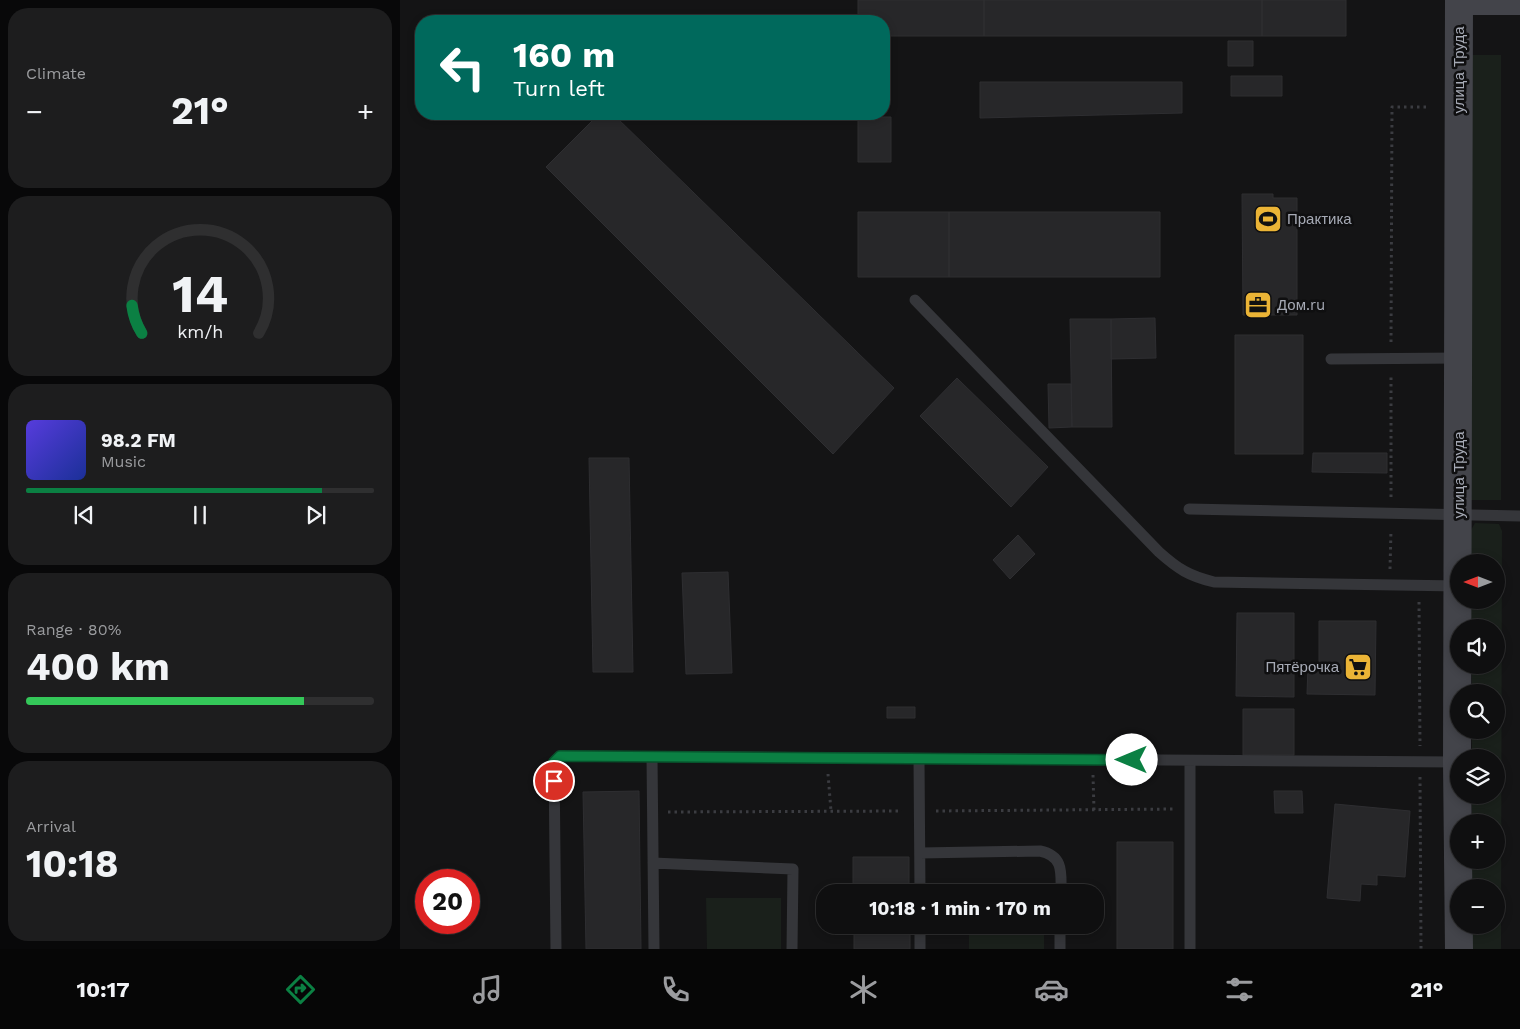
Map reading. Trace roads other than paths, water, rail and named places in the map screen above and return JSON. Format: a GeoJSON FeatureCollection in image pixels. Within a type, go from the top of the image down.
{"type":"FeatureCollection","features":[{"type":"Feature","properties":{"kind":"main road"},"geometry":{"type":"LineString","coordinates":[[1459,0],[1520,1]]}},
{"type":"Feature","properties":{"kind":"main road","name":"улица Труда"},"geometry":{"type":"LineString","coordinates":[[1459,0],[1459,554]]}},
{"type":"Feature","properties":{"kind":"main road","name":"улица Труда"},"geometry":{"type":"LineString","coordinates":[[1457,749],[1459,609]]}},
{"type":"Feature","properties":{"kind":"main road","name":"улица Труда"},"geometry":{"type":"LineString","coordinates":[[1457,804],[1459,949]]}},
{"type":"Feature","properties":{"kind":"lane"},"geometry":{"type":"LineString","coordinates":[[915,300],[1159,552],[1173,565],[1195,578],[1214,582],[1450,586]]}},
{"type":"Feature","properties":{"kind":"lane"},"geometry":{"type":"LineString","coordinates":[[1331,359],[1459,358]]}},
{"type":"Feature","properties":{"kind":"lane"},"geometry":{"type":"LineString","coordinates":[[1189,509],[1520,516]]}},
{"type":"Feature","properties":{"kind":"lane"},"geometry":{"type":"LineString","coordinates":[[556,949],[554,762],[560,756],[1450,762]]}},
{"type":"Feature","properties":{"kind":"lane"},"geometry":{"type":"LineString","coordinates":[[652,756],[654,949]]}},
{"type":"Feature","properties":{"kind":"lane"},"geometry":{"type":"LineString","coordinates":[[919,759],[920,884]]}},
{"type":"Feature","properties":{"kind":"lane"},"geometry":{"type":"LineString","coordinates":[[1190,760],[1190,949]]}},
{"type":"Feature","properties":{"kind":"lane"},"geometry":{"type":"LineString","coordinates":[[920,853],[1048,852],[1059,863],[1060,884]]}},
{"type":"Feature","properties":{"kind":"lane"},"geometry":{"type":"LineString","coordinates":[[653,863],[794,869],[792,949]]}},
{"type":"Feature","properties":{"kind":"lane"},"geometry":{"type":"LineString","coordinates":[[920,934],[920,949]]}},
{"type":"Feature","properties":{"kind":"lane"},"geometry":{"type":"LineString","coordinates":[[1060,934],[1060,949]]}},
{"type":"Feature","properties":{"kind":"place","name":"Практика"},"geometry":{"type":"Point","coordinates":[1268,219]}},
{"type":"Feature","properties":{"kind":"place","name":"Дом.ru"},"geometry":{"type":"Point","coordinates":[1258,305]}},
{"type":"Feature","properties":{"kind":"place","name":"Пятёрочка"},"geometry":{"type":"Point","coordinates":[1358,667]}}]}
